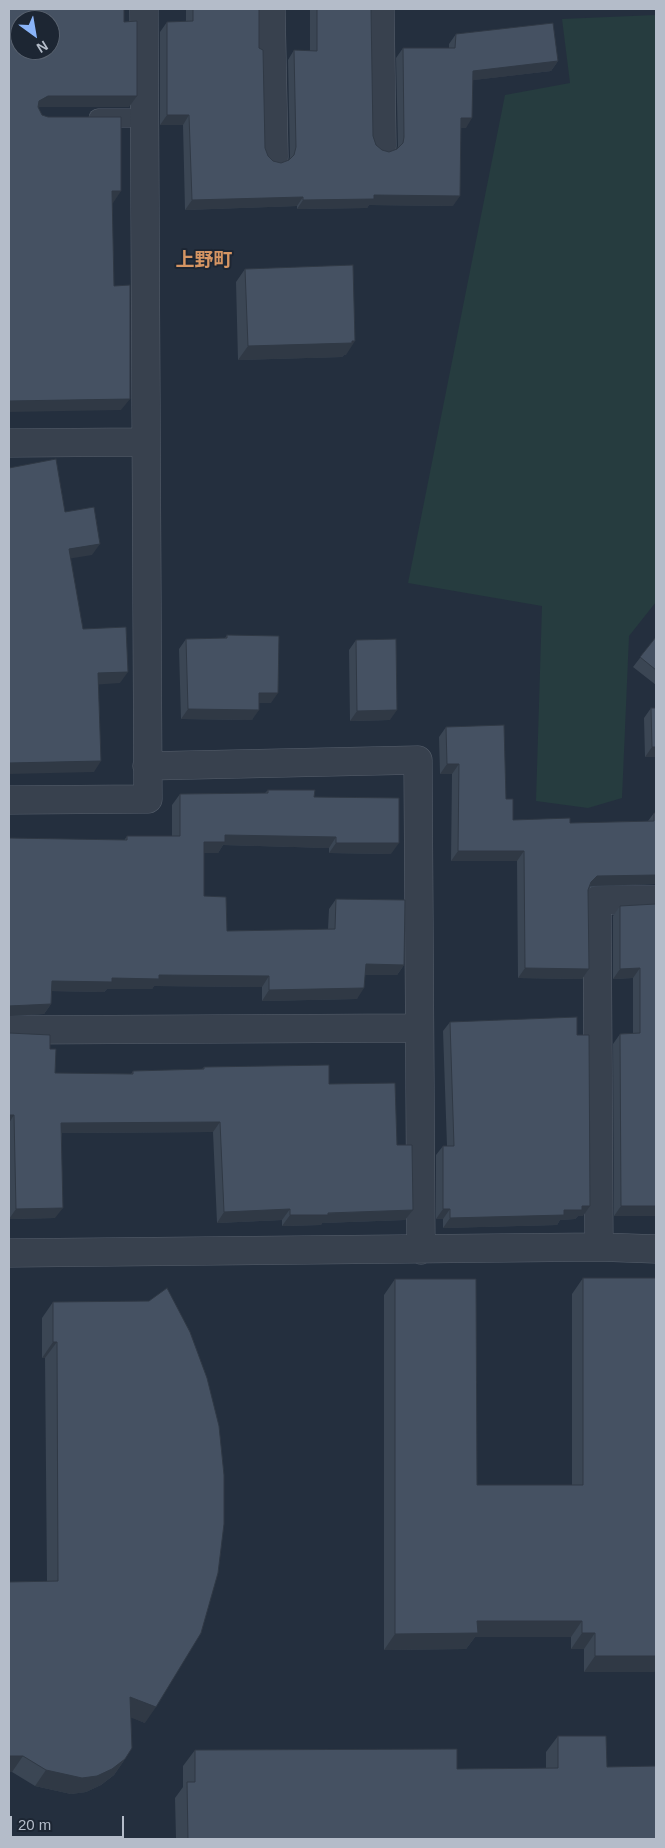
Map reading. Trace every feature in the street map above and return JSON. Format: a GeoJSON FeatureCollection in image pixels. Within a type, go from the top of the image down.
{"type":"FeatureCollection","features":[{"type":"Feature","properties":{"kind":"street"},"geometry":{"type":"LineString","coordinates":[[9,800],[148,799],[144,442],[144,9]]}},
{"type":"Feature","properties":{"kind":"street"},"geometry":{"type":"LineString","coordinates":[[271,9],[274,156]]}},
{"type":"Feature","properties":{"kind":"street"},"geometry":{"type":"LineString","coordinates":[[380,9],[382,146]]}},
{"type":"Feature","properties":{"kind":"street"},"geometry":{"type":"LineString","coordinates":[[9,443],[144,442]]}},
{"type":"Feature","properties":{"kind":"street"},"geometry":{"type":"LineString","coordinates":[[147,766],[418,760],[421,1250]]}},
{"type":"Feature","properties":{"kind":"street"},"geometry":{"type":"LineString","coordinates":[[599,1247],[596,900],[656,900]]}},
{"type":"Feature","properties":{"kind":"street"},"geometry":{"type":"LineString","coordinates":[[9,1030],[420,1028]]}},
{"type":"Feature","properties":{"kind":"street"},"geometry":{"type":"LineString","coordinates":[[9,1253],[599,1247],[656,1249]]}},
{"type":"Feature","properties":{"kind":"lane"},"geometry":{"type":"LineString","coordinates":[[77,118],[144,118]]}},
{"type":"Feature","properties":{"kind":"green space"},"geometry":{"type":"Polygon","coordinates":[[[656,15],[656,602],[629,636],[622,798],[588,808],[536,801],[542,606],[408,583],[505,95],[570,83],[562,19],[656,15]]]}},
{"type":"Feature","properties":{"kind":"building"},"geometry":{"type":"Polygon","coordinates":[[[9,9],[124,9],[124,22],[137,21],[137,96],[48,96],[39,101],[38,107],[42,115],[48,117],[121,117],[121,191],[112,191],[114,286],[130,285],[130,399],[9,401],[9,9]]]}},
{"type":"Feature","properties":{"kind":"building"},"geometry":{"type":"Polygon","coordinates":[[[193,9],[259,9],[259,48],[263,50],[265,148],[268,156],[273,161],[281,163],[289,160],[294,155],[296,147],[294,50],[317,51],[317,9],[371,9],[373,136],[376,145],[382,150],[389,152],[397,149],[403,143],[404,137],[403,48],[455,48],[456,34],[553,23],[558,61],[473,71],[472,118],[461,118],[460,196],[374,195],[374,199],[303,200],[303,197],[192,200],[189,115],[167,115],[167,22],[193,21],[193,9]]]}},
{"type":"Feature","properties":{"kind":"building"},"geometry":{"type":"Polygon","coordinates":[[[353,265],[355,341],[352,341],[352,343],[248,346],[245,269],[353,265]]]}},
{"type":"Feature","properties":{"kind":"building"},"geometry":{"type":"Polygon","coordinates":[[[56,459],[65,512],[94,507],[100,544],[69,549],[83,629],[126,627],[128,672],[98,673],[101,761],[9,763],[9,468],[56,459]]]}},
{"type":"Feature","properties":{"kind":"building"},"geometry":{"type":"Polygon","coordinates":[[[227,635],[279,636],[278,693],[259,693],[259,710],[188,709],[186,639],[227,638],[227,635]]]}},
{"type":"Feature","properties":{"kind":"building"},"geometry":{"type":"Polygon","coordinates":[[[656,637],[656,670],[640,657],[656,637]]]}},
{"type":"Feature","properties":{"kind":"building"},"geometry":{"type":"Polygon","coordinates":[[[396,639],[397,710],[357,711],[356,640],[396,639]]]}},
{"type":"Feature","properties":{"kind":"building"},"geometry":{"type":"Polygon","coordinates":[[[651,708],[656,708],[656,747],[652,747],[651,708]]]}},
{"type":"Feature","properties":{"kind":"building"},"geometry":{"type":"Polygon","coordinates":[[[504,725],[506,799],[513,799],[513,820],[570,818],[570,823],[654,821],[654,813],[656,813],[656,875],[597,876],[591,882],[588,890],[589,969],[525,968],[524,851],[458,851],[459,764],[447,764],[446,727],[504,725]]]}},
{"type":"Feature","properties":{"kind":"building"},"geometry":{"type":"Polygon","coordinates":[[[268,790],[315,790],[314,797],[399,798],[399,843],[336,843],[336,837],[225,835],[225,842],[204,842],[204,896],[226,897],[227,931],[335,929],[336,899],[405,900],[404,965],[366,964],[364,988],[269,990],[269,976],[159,975],[159,979],[112,978],[112,982],[52,981],[51,1004],[9,1006],[9,838],[127,840],[127,836],[180,836],[180,794],[268,793],[268,790]]]}},
{"type":"Feature","properties":{"kind":"building"},"geometry":{"type":"Polygon","coordinates":[[[656,904],[656,1206],[621,1206],[620,1034],[640,1033],[640,968],[620,969],[620,906],[656,904]]]}},
{"type":"Feature","properties":{"kind":"building"},"geometry":{"type":"Polygon","coordinates":[[[577,1017],[577,1035],[589,1035],[590,1206],[582,1206],[582,1210],[564,1210],[564,1215],[450,1218],[450,1209],[443,1209],[443,1146],[454,1146],[450,1022],[577,1017]]]}},
{"type":"Feature","properties":{"kind":"building"},"geometry":{"type":"Polygon","coordinates":[[[9,1033],[50,1035],[50,1049],[56,1049],[55,1073],[133,1074],[133,1071],[204,1069],[204,1067],[329,1065],[329,1084],[395,1083],[397,1145],[412,1145],[413,1210],[328,1213],[328,1215],[290,1215],[290,1209],[224,1212],[220,1122],[61,1123],[63,1208],[16,1209],[14,1115],[9,1115],[9,1033]]]}},
{"type":"Feature","properties":{"kind":"building"},"geometry":{"type":"Polygon","coordinates":[[[583,1278],[656,1278],[656,1656],[595,1656],[595,1633],[582,1633],[582,1621],[477,1621],[478,1633],[395,1634],[395,1279],[476,1279],[477,1485],[583,1485],[583,1278]]]}},
{"type":"Feature","properties":{"kind":"building"},"geometry":{"type":"Polygon","coordinates":[[[167,1288],[190,1332],[207,1378],[219,1426],[224,1475],[224,1524],[218,1573],[201,1633],[156,1707],[130,1697],[132,1748],[125,1759],[112,1769],[97,1776],[82,1778],[46,1770],[23,1756],[9,1756],[9,1582],[58,1581],[57,1342],[53,1342],[53,1302],[149,1301],[167,1288]]]}},
{"type":"Feature","properties":{"kind":"building"},"geometry":{"type":"Polygon","coordinates":[[[558,1736],[606,1736],[607,1767],[656,1766],[656,1839],[188,1839],[187,1782],[195,1782],[195,1750],[457,1749],[457,1769],[558,1768],[558,1736]]]}},
{"type":"Feature","properties":{"kind":"district","name":"上野町"},"geometry":{"type":"Point","coordinates":[204,261]}}]}
